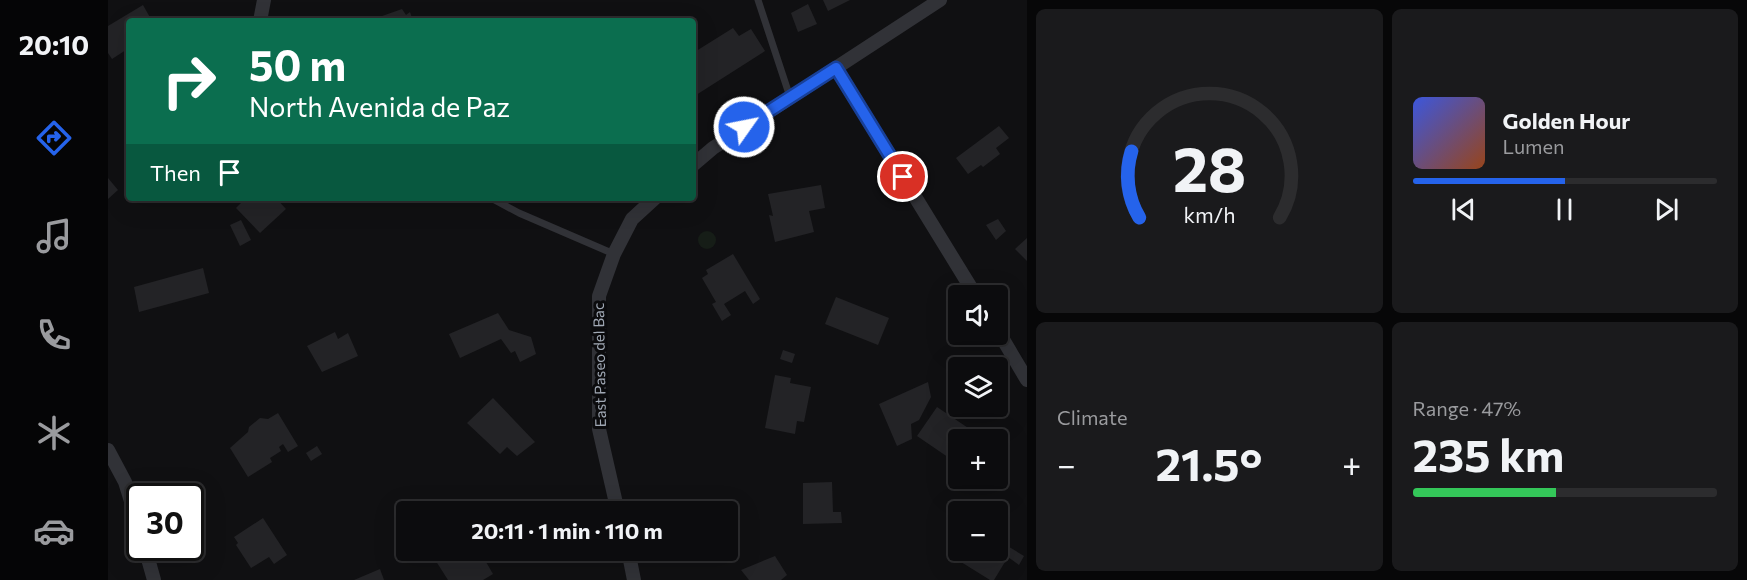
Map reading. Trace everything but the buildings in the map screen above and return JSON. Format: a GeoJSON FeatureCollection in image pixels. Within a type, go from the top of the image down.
{"type":"FeatureCollection","features":[{"type":"Feature","properties":{"kind":"street"},"geometry":{"type":"LineString","coordinates":[[261,18],[264,0]]}},
{"type":"Feature","properties":{"kind":"street"},"geometry":{"type":"LineString","coordinates":[[696,162],[713,148],[940,0]]}},
{"type":"Feature","properties":{"kind":"street"},"geometry":{"type":"LineString","coordinates":[[836,68],[969,285]]}},
{"type":"Feature","properties":{"kind":"street","name":"East Paseo del Bac"},"geometry":{"type":"LineString","coordinates":[[615,501],[599,429],[598,296],[614,254],[632,219],[653,201]]}},
{"type":"Feature","properties":{"kind":"street"},"geometry":{"type":"LineString","coordinates":[[1006,345],[1027,380]]}},
{"type":"Feature","properties":{"kind":"street"},"geometry":{"type":"LineString","coordinates":[[108,450],[126,485]]}},
{"type":"Feature","properties":{"kind":"street"},"geometry":{"type":"LineString","coordinates":[[149,561],[154,580]]}},
{"type":"Feature","properties":{"kind":"street"},"geometry":{"type":"LineString","coordinates":[[630,561],[634,580]]}},
{"type":"Feature","properties":{"kind":"lane"},"geometry":{"type":"LineString","coordinates":[[758,0],[791,97]]}},
{"type":"Feature","properties":{"kind":"lane"},"geometry":{"type":"LineString","coordinates":[[497,201],[614,254]]}},
{"type":"Feature","properties":{"kind":"shaded area"},"geometry":{"type":"Polygon","coordinates":[[[707,231],[713,234],[716,240],[713,246],[707,249],[701,246],[698,240],[701,234],[707,231]]]}},
{"type":"Feature","properties":{"kind":"route"},"geometry":{"type":"LineString","coordinates":[[744,127],[836,68],[903,177]]}}]}
